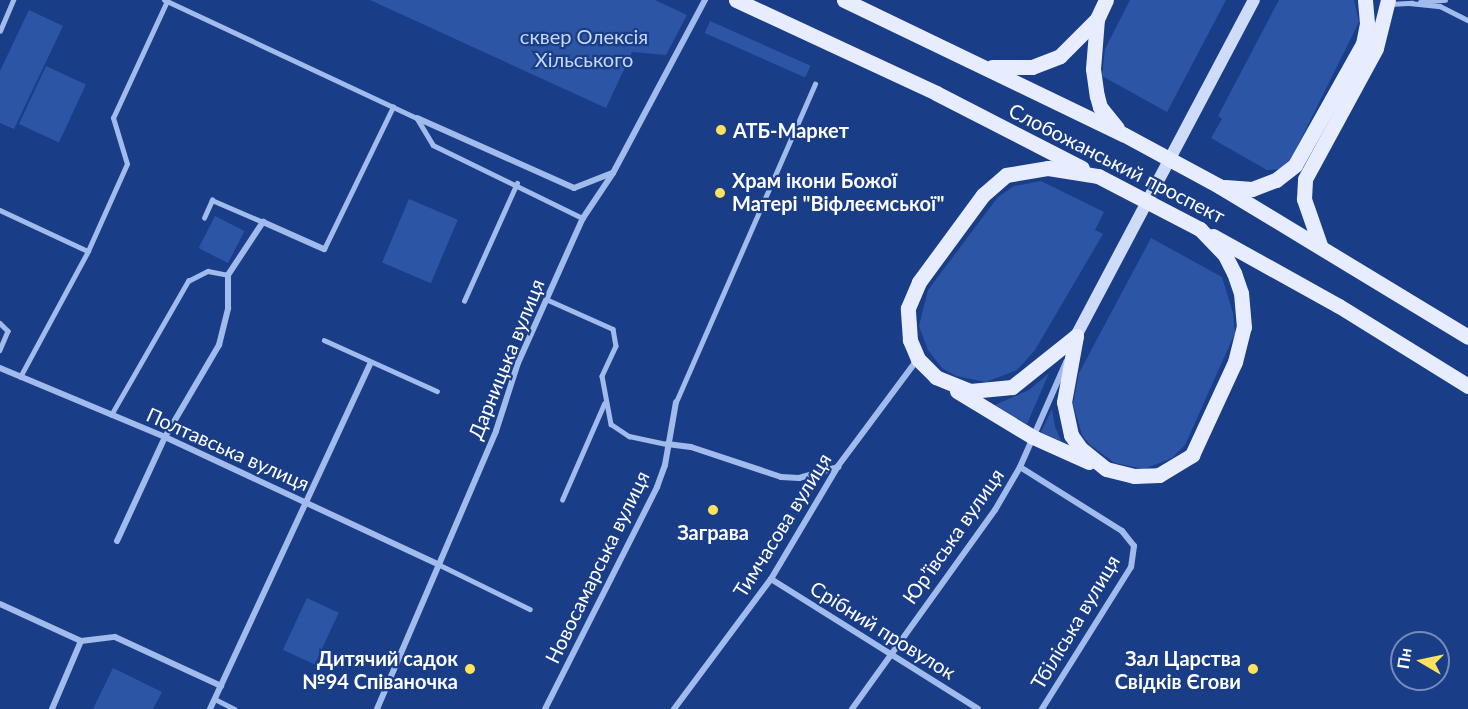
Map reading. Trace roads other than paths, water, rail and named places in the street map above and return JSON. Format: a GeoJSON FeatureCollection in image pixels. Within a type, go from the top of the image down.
{"type":"FeatureCollection","features":[{"type":"Feature","properties":{"kind":"main road","name":"Слобожанський проспект"},"geometry":{"type":"LineString","coordinates":[[736,0],[936,93],[1200,229],[1339,306],[1468,386]]}},
{"type":"Feature","properties":{"kind":"main road","name":"Слобожанський проспект"},"geometry":{"type":"LineString","coordinates":[[844,0],[989,67],[1123,134],[1219,186],[1320,245],[1468,337]]}},
{"type":"Feature","properties":{"kind":"main road"},"geometry":{"type":"LineString","coordinates":[[989,67],[1046,63],[1071,47],[1097,19],[1106,0]]}},
{"type":"Feature","properties":{"kind":"main road"},"geometry":{"type":"LineString","coordinates":[[1219,186],[1252,189],[1276,180],[1295,165],[1363,44],[1367,23],[1365,0]]}},
{"type":"Feature","properties":{"kind":"main road"},"geometry":{"type":"LineString","coordinates":[[1320,245],[1304,199],[1305,179],[1376,48],[1388,2]]}},
{"type":"Feature","properties":{"kind":"main road"},"geometry":{"type":"LineString","coordinates":[[1097,19],[1093,69],[1097,96],[1108,119],[1123,134]]}},
{"type":"Feature","properties":{"kind":"main road"},"geometry":{"type":"LineString","coordinates":[[1098,176],[1032,169],[1006,175],[993,184],[912,294],[908,324],[918,359],[950,386],[1033,437],[1106,469],[1146,477],[1159,475],[1180,465],[1199,444],[1235,362],[1244,327],[1241,293],[1225,255],[1200,229]]}},
{"type":"Feature","properties":{"kind":"main road"},"geometry":{"type":"LineString","coordinates":[[950,386],[985,392],[1012,387],[1076,336]]}},
{"type":"Feature","properties":{"kind":"main road"},"geometry":{"type":"LineString","coordinates":[[1076,336],[1064,387],[1066,418],[1080,448],[1106,469]]}},
{"type":"Feature","properties":{"kind":"street","name":"Дарницька вулиця"},"geometry":{"type":"LineString","coordinates":[[377,709],[440,565],[546,299],[583,218],[613,173],[705,0]]}},
{"type":"Feature","properties":{"kind":"street"},"geometry":{"type":"LineString","coordinates":[[1076,336],[1254,0]]}},
{"type":"Feature","properties":{"kind":"street"},"geometry":{"type":"LineString","coordinates":[[417,118],[574,188],[613,173]]}},
{"type":"Feature","properties":{"kind":"street"},"geometry":{"type":"LineString","coordinates":[[117,541],[165,437],[219,345],[228,308],[228,275],[263,222],[324,249]]}},
{"type":"Feature","properties":{"kind":"street","name":"Юрʼївська вулиця"},"geometry":{"type":"LineString","coordinates":[[852,709],[994,510],[1020,467],[1076,336]]}},
{"type":"Feature","properties":{"kind":"street","name":"Тимчасова вулиця"},"geometry":{"type":"LineString","coordinates":[[674,709],[771,579],[838,466],[918,359]]}},
{"type":"Feature","properties":{"kind":"street"},"geometry":{"type":"LineString","coordinates":[[210,709],[370,364]]}},
{"type":"Feature","properties":{"kind":"street","name":"Полтавська вулиця"},"geometry":{"type":"LineString","coordinates":[[0,368],[165,437],[440,565]]}},
{"type":"Feature","properties":{"kind":"street","name":"Новосамарська вулиця"},"geometry":{"type":"LineString","coordinates":[[545,709],[657,487],[665,465],[676,402]]}},
{"type":"Feature","properties":{"kind":"street"},"geometry":{"type":"LineString","coordinates":[[667,444],[691,447],[781,477],[799,478],[838,466]]}},
{"type":"Feature","properties":{"kind":"street","name":"Тбіліська вулиця"},"geometry":{"type":"LineString","coordinates":[[1020,467],[1122,531],[1134,546],[1131,567],[1042,709]]}},
{"type":"Feature","properties":{"kind":"street","name":"Срібний провулок"},"geometry":{"type":"LineString","coordinates":[[771,579],[978,709]]}},
{"type":"Feature","properties":{"kind":"street"},"geometry":{"type":"LineString","coordinates":[[0,604],[81,641],[115,637],[221,686]]}},
{"type":"Feature","properties":{"kind":"street"},"geometry":{"type":"LineString","coordinates":[[52,709],[81,641]]}},
{"type":"Feature","properties":{"kind":"lane"},"geometry":{"type":"LineString","coordinates":[[0,31],[13,0]]}},
{"type":"Feature","properties":{"kind":"lane"},"geometry":{"type":"LineString","coordinates":[[1409,3],[1444,0]]}},
{"type":"Feature","properties":{"kind":"lane"},"geometry":{"type":"LineString","coordinates":[[20,377],[88,251],[127,164],[113,118],[166,1],[417,118],[433,145],[517,183],[583,218]]}},
{"type":"Feature","properties":{"kind":"lane"},"geometry":{"type":"LineString","coordinates":[[1388,2],[1440,6],[1468,20]]}},
{"type":"Feature","properties":{"kind":"lane"},"geometry":{"type":"LineString","coordinates":[[676,402],[815,84]]}},
{"type":"Feature","properties":{"kind":"lane"},"geometry":{"type":"LineString","coordinates":[[324,249],[393,107]]}},
{"type":"Feature","properties":{"kind":"lane"},"geometry":{"type":"LineString","coordinates":[[464,301],[517,183]]}},
{"type":"Feature","properties":{"kind":"lane"},"geometry":{"type":"LineString","coordinates":[[204,218],[212,200],[263,222]]}},
{"type":"Feature","properties":{"kind":"lane"},"geometry":{"type":"LineString","coordinates":[[0,210],[88,251]]}},
{"type":"Feature","properties":{"kind":"lane"},"geometry":{"type":"LineString","coordinates":[[111,415],[188,281],[208,272],[228,275]]}},
{"type":"Feature","properties":{"kind":"lane"},"geometry":{"type":"LineString","coordinates":[[546,299],[613,329],[616,346],[602,376],[604,404],[611,424],[629,436],[667,444]]}},
{"type":"Feature","properties":{"kind":"lane"},"geometry":{"type":"LineString","coordinates":[[0,323],[8,331],[0,350]]}},
{"type":"Feature","properties":{"kind":"lane"},"geometry":{"type":"LineString","coordinates":[[324,340],[370,364],[437,391]]}},
{"type":"Feature","properties":{"kind":"lane"},"geometry":{"type":"LineString","coordinates":[[562,500],[604,404]]}},
{"type":"Feature","properties":{"kind":"lane"},"geometry":{"type":"LineString","coordinates":[[440,565],[530,609]]}},
{"type":"Feature","properties":{"kind":"lane"},"geometry":{"type":"LineString","coordinates":[[215,699],[235,709]]}},
{"type":"Feature","properties":{"kind":"place","name":"АТБ-Маркет"},"geometry":{"type":"Point","coordinates":[721,130]}},
{"type":"Feature","properties":{"kind":"place","name":"Храм ікони Божої Матері \"Віфлеємської\""},"geometry":{"type":"Point","coordinates":[720,193]}},
{"type":"Feature","properties":{"kind":"place","name":"Заграва"},"geometry":{"type":"Point","coordinates":[713,510]}},
{"type":"Feature","properties":{"kind":"place","name":"Дитячий садок №94 Співаночка"},"geometry":{"type":"Point","coordinates":[470,669]}},
{"type":"Feature","properties":{"kind":"place","name":"Зал Царства Свідків Єгови"},"geometry":{"type":"Point","coordinates":[1253,669]}},
{"type":"Feature","properties":{"kind":"park label","name":"сквер Олексія Хільського"},"geometry":{"type":"Point","coordinates":[584,48]}}]}
